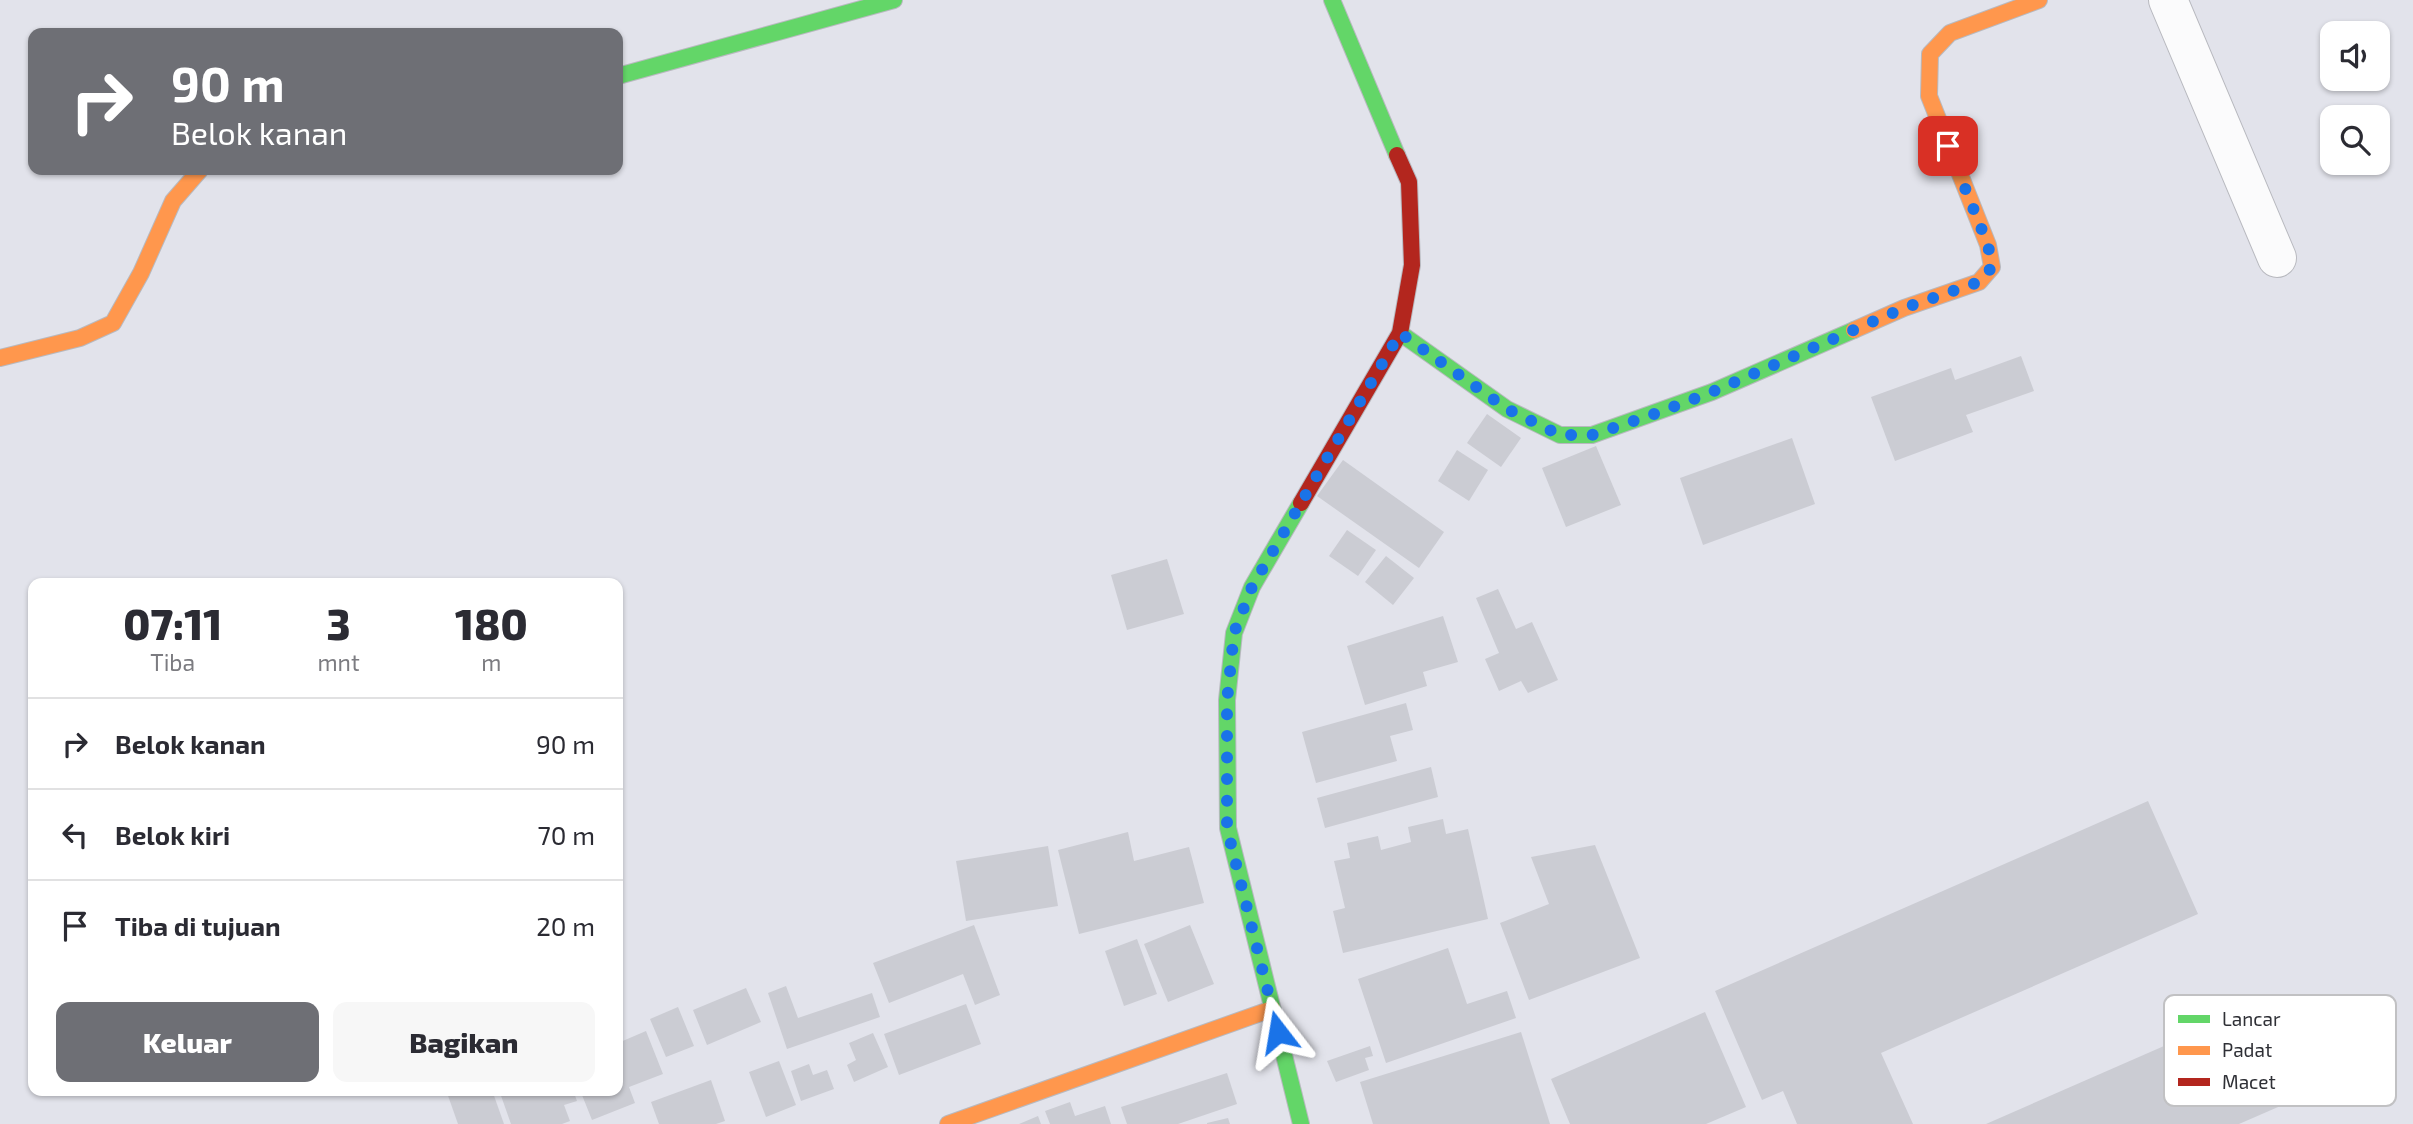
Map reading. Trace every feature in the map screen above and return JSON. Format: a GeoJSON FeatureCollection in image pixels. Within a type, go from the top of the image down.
{"type":"FeatureCollection","features":[{"type":"Feature","properties":{"kind":"street"},"geometry":{"type":"LineString","coordinates":[[623,75],[894,0]]}},
{"type":"Feature","properties":{"kind":"street"},"geometry":{"type":"LineString","coordinates":[[1301,1124],[1227,828],[1227,701],[1234,633],[1252,587],[1400,333],[1412,265],[1409,182],[1332,0]]}},
{"type":"Feature","properties":{"kind":"street"},"geometry":{"type":"LineString","coordinates":[[1400,333],[1507,409],[1560,435],[1592,435],[1712,392],[1904,308],[1979,282],[1992,267],[1988,245],[1928,96],[1930,54],[1950,33],[2039,0]]}},
{"type":"Feature","properties":{"kind":"street"},"geometry":{"type":"LineString","coordinates":[[2168,0],[2277,258]]}},
{"type":"Feature","properties":{"kind":"street"},"geometry":{"type":"LineString","coordinates":[[0,358],[80,338],[113,323],[141,273],[173,201],[196,175]]}},
{"type":"Feature","properties":{"kind":"street"},"geometry":{"type":"LineString","coordinates":[[948,1124],[1272,1009]]}},
{"type":"Feature","properties":{"kind":"building"},"geometry":{"type":"Polygon","coordinates":[[[2021,356],[2034,391],[1966,415],[1973,432],[1895,461],[1871,397],[1951,368],[1955,380],[2021,356]]]}},
{"type":"Feature","properties":{"kind":"building"},"geometry":{"type":"Polygon","coordinates":[[[1487,414],[1521,438],[1501,467],[1467,443],[1487,414]]]}},
{"type":"Feature","properties":{"kind":"building"},"geometry":{"type":"Polygon","coordinates":[[[1792,438],[1815,504],[1703,545],[1680,478],[1792,438]]]}},
{"type":"Feature","properties":{"kind":"building"},"geometry":{"type":"Polygon","coordinates":[[[1596,446],[1621,505],[1566,527],[1542,468],[1596,446]]]}},
{"type":"Feature","properties":{"kind":"building"},"geometry":{"type":"Polygon","coordinates":[[[1457,450],[1488,470],[1469,501],[1438,481],[1457,450]]]}},
{"type":"Feature","properties":{"kind":"building"},"geometry":{"type":"Polygon","coordinates":[[[1343,460],[1444,532],[1419,568],[1317,496],[1343,460]]]}},
{"type":"Feature","properties":{"kind":"building"},"geometry":{"type":"Polygon","coordinates":[[[1347,530],[1376,550],[1358,576],[1329,556],[1347,530]]]}},
{"type":"Feature","properties":{"kind":"building"},"geometry":{"type":"Polygon","coordinates":[[[1386,556],[1414,578],[1393,605],[1365,582],[1386,556]]]}},
{"type":"Feature","properties":{"kind":"building"},"geometry":{"type":"Polygon","coordinates":[[[1167,559],[1184,614],[1127,630],[1111,575],[1167,559]]]}},
{"type":"Feature","properties":{"kind":"building"},"geometry":{"type":"Polygon","coordinates":[[[1498,589],[1516,629],[1532,622],[1558,680],[1528,693],[1521,681],[1499,691],[1485,659],[1499,653],[1476,598],[1498,589]]]}},
{"type":"Feature","properties":{"kind":"building"},"geometry":{"type":"Polygon","coordinates":[[[1443,616],[1458,662],[1423,672],[1427,686],[1365,705],[1347,646],[1443,616]]]}},
{"type":"Feature","properties":{"kind":"building"},"geometry":{"type":"Polygon","coordinates":[[[1406,703],[1413,730],[1390,736],[1397,761],[1316,783],[1302,732],[1406,703]]]}},
{"type":"Feature","properties":{"kind":"building"},"geometry":{"type":"Polygon","coordinates":[[[1431,767],[1438,797],[1325,828],[1317,798],[1431,767]]]}},
{"type":"Feature","properties":{"kind":"building"},"geometry":{"type":"Polygon","coordinates":[[[2148,801],[2198,914],[1881,1053],[1913,1124],[1797,1124],[1783,1091],[1762,1100],[1715,991],[2148,801]]]}},
{"type":"Feature","properties":{"kind":"building"},"geometry":{"type":"Polygon","coordinates":[[[1443,819],[1446,834],[1468,829],[1488,919],[1343,953],[1333,911],[1345,908],[1334,861],[1350,858],[1347,843],[1378,836],[1381,850],[1411,842],[1408,827],[1443,819]]]}},
{"type":"Feature","properties":{"kind":"building"},"geometry":{"type":"Polygon","coordinates":[[[1128,832],[1134,861],[1189,847],[1204,903],[1079,934],[1058,850],[1128,832]]]}},
{"type":"Feature","properties":{"kind":"building"},"geometry":{"type":"Polygon","coordinates":[[[1595,845],[1640,958],[1529,1000],[1500,923],[1549,904],[1531,857],[1595,845]]]}},
{"type":"Feature","properties":{"kind":"building"},"geometry":{"type":"Polygon","coordinates":[[[1048,846],[1058,906],[966,921],[956,861],[1048,846]]]}},
{"type":"Feature","properties":{"kind":"building"},"geometry":{"type":"Polygon","coordinates":[[[974,925],[1000,995],[975,1005],[963,974],[889,1003],[873,963],[974,925]]]}},
{"type":"Feature","properties":{"kind":"building"},"geometry":{"type":"Polygon","coordinates":[[[1190,925],[1214,984],[1168,1002],[1144,944],[1190,925]]]}},
{"type":"Feature","properties":{"kind":"building"},"geometry":{"type":"Polygon","coordinates":[[[1137,939],[1157,994],[1124,1006],[1105,951],[1137,939]]]}},
{"type":"Feature","properties":{"kind":"building"},"geometry":{"type":"Polygon","coordinates":[[[1448,948],[1467,1004],[1507,991],[1516,1018],[1386,1063],[1358,979],[1448,948]]]}},
{"type":"Feature","properties":{"kind":"building"},"geometry":{"type":"Polygon","coordinates":[[[786,986],[798,1018],[872,993],[880,1017],[787,1049],[768,993],[786,986]]]}},
{"type":"Feature","properties":{"kind":"building"},"geometry":{"type":"Polygon","coordinates":[[[746,988],[761,1022],[707,1045],[693,1010],[746,988]]]}},
{"type":"Feature","properties":{"kind":"building"},"geometry":{"type":"Polygon","coordinates":[[[966,1004],[981,1044],[899,1075],[884,1034],[966,1004]]]}},
{"type":"Feature","properties":{"kind":"building"},"geometry":{"type":"Polygon","coordinates":[[[678,1007],[694,1046],[666,1057],[650,1019],[678,1007]]]}},
{"type":"Feature","properties":{"kind":"building"},"geometry":{"type":"Polygon","coordinates":[[[1705,1012],[1746,1107],[1706,1124],[1570,1124],[1551,1079],[1705,1012]]]}},
{"type":"Feature","properties":{"kind":"building"},"geometry":{"type":"Polygon","coordinates":[[[646,1031],[663,1074],[629,1087],[635,1103],[592,1120],[582,1096],[623,1096],[623,1041],[646,1031]]]}},
{"type":"Feature","properties":{"kind":"building"},"geometry":{"type":"Polygon","coordinates":[[[1521,1032],[1550,1124],[1373,1124],[1360,1082],[1521,1032]]]}},
{"type":"Feature","properties":{"kind":"building"},"geometry":{"type":"Polygon","coordinates":[[[873,1033],[888,1067],[854,1082],[847,1065],[856,1060],[849,1043],[873,1033]]]}},
{"type":"Feature","properties":{"kind":"building"},"geometry":{"type":"Polygon","coordinates":[[[1370,1046],[1373,1056],[1365,1058],[1369,1070],[1336,1082],[1327,1061],[1370,1046]]]}},
{"type":"Feature","properties":{"kind":"building"},"geometry":{"type":"Polygon","coordinates":[[[2164,1046],[2164,1106],[2280,1106],[2239,1124],[1986,1124],[2164,1046]]]}},
{"type":"Feature","properties":{"kind":"building"},"geometry":{"type":"Polygon","coordinates":[[[779,1061],[796,1105],[766,1117],[749,1072],[779,1061]]]}},
{"type":"Feature","properties":{"kind":"building"},"geometry":{"type":"Polygon","coordinates":[[[809,1064],[813,1075],[827,1070],[834,1089],[801,1101],[791,1071],[809,1064]]]}},
{"type":"Feature","properties":{"kind":"building"},"geometry":{"type":"Polygon","coordinates":[[[1227,1073],[1237,1104],[1178,1124],[1127,1124],[1121,1107],[1227,1073]]]}},
{"type":"Feature","properties":{"kind":"building"},"geometry":{"type":"Polygon","coordinates":[[[711,1080],[725,1121],[716,1124],[659,1124],[651,1102],[711,1080]]]}},
{"type":"Feature","properties":{"kind":"building"},"geometry":{"type":"Polygon","coordinates":[[[448,1096],[494,1096],[504,1124],[458,1124],[448,1096]]]}},
{"type":"Feature","properties":{"kind":"building"},"geometry":{"type":"Polygon","coordinates":[[[501,1096],[575,1096],[577,1101],[564,1105],[570,1121],[562,1124],[511,1124],[501,1096]]]}},
{"type":"Feature","properties":{"kind":"building"},"geometry":{"type":"Polygon","coordinates":[[[1070,1102],[1075,1116],[1105,1106],[1111,1124],[1050,1124],[1045,1111],[1070,1102]]]}},
{"type":"Feature","properties":{"kind":"building"},"geometry":{"type":"Polygon","coordinates":[[[1038,1116],[1041,1124],[1019,1124],[1038,1116]]]}},
{"type":"Feature","properties":{"kind":"building"},"geometry":{"type":"Polygon","coordinates":[[[1228,1118],[1230,1124],[1207,1124],[1207,1123],[1228,1118]]]}},
{"type":"Feature","properties":{"kind":"traffic: fast"},"geometry":{"type":"LineString","coordinates":[[623,75],[894,0]]}},
{"type":"Feature","properties":{"kind":"traffic: fast"},"geometry":{"type":"LineString","coordinates":[[1332,0],[1397,155]]}},
{"type":"Feature","properties":{"kind":"traffic: fast"},"geometry":{"type":"LineString","coordinates":[[1400,333],[1507,409],[1560,435],[1592,435],[1712,392],[1854,330]]}},
{"type":"Feature","properties":{"kind":"traffic: fast"},"geometry":{"type":"LineString","coordinates":[[1301,503],[1252,587],[1234,633],[1227,700],[1228,828],[1301,1124]]}},
{"type":"Feature","properties":{"kind":"traffic: slow"},"geometry":{"type":"LineString","coordinates":[[1854,330],[1904,308],[1979,282],[1992,267],[1988,245],[1929,96],[1930,54],[1950,33],[2039,0]]}},
{"type":"Feature","properties":{"kind":"traffic: slow"},"geometry":{"type":"LineString","coordinates":[[0,358],[80,338],[113,323],[141,273],[173,201],[196,175]]}},
{"type":"Feature","properties":{"kind":"traffic: slow"},"geometry":{"type":"LineString","coordinates":[[948,1124],[1272,1009]]}},
{"type":"Feature","properties":{"kind":"traffic: jam"},"geometry":{"type":"LineString","coordinates":[[1301,503],[1400,333],[1412,265],[1409,182],[1397,155]]}},
{"type":"Feature","properties":{"kind":"route"},"geometry":{"type":"LineString","coordinates":[[1278,1032],[1227,828],[1227,701],[1234,633],[1252,587],[1400,333],[1507,409],[1560,435],[1592,435],[1649,416],[1904,308],[1979,282],[1992,267],[1988,245],[1948,146]]}}]}
